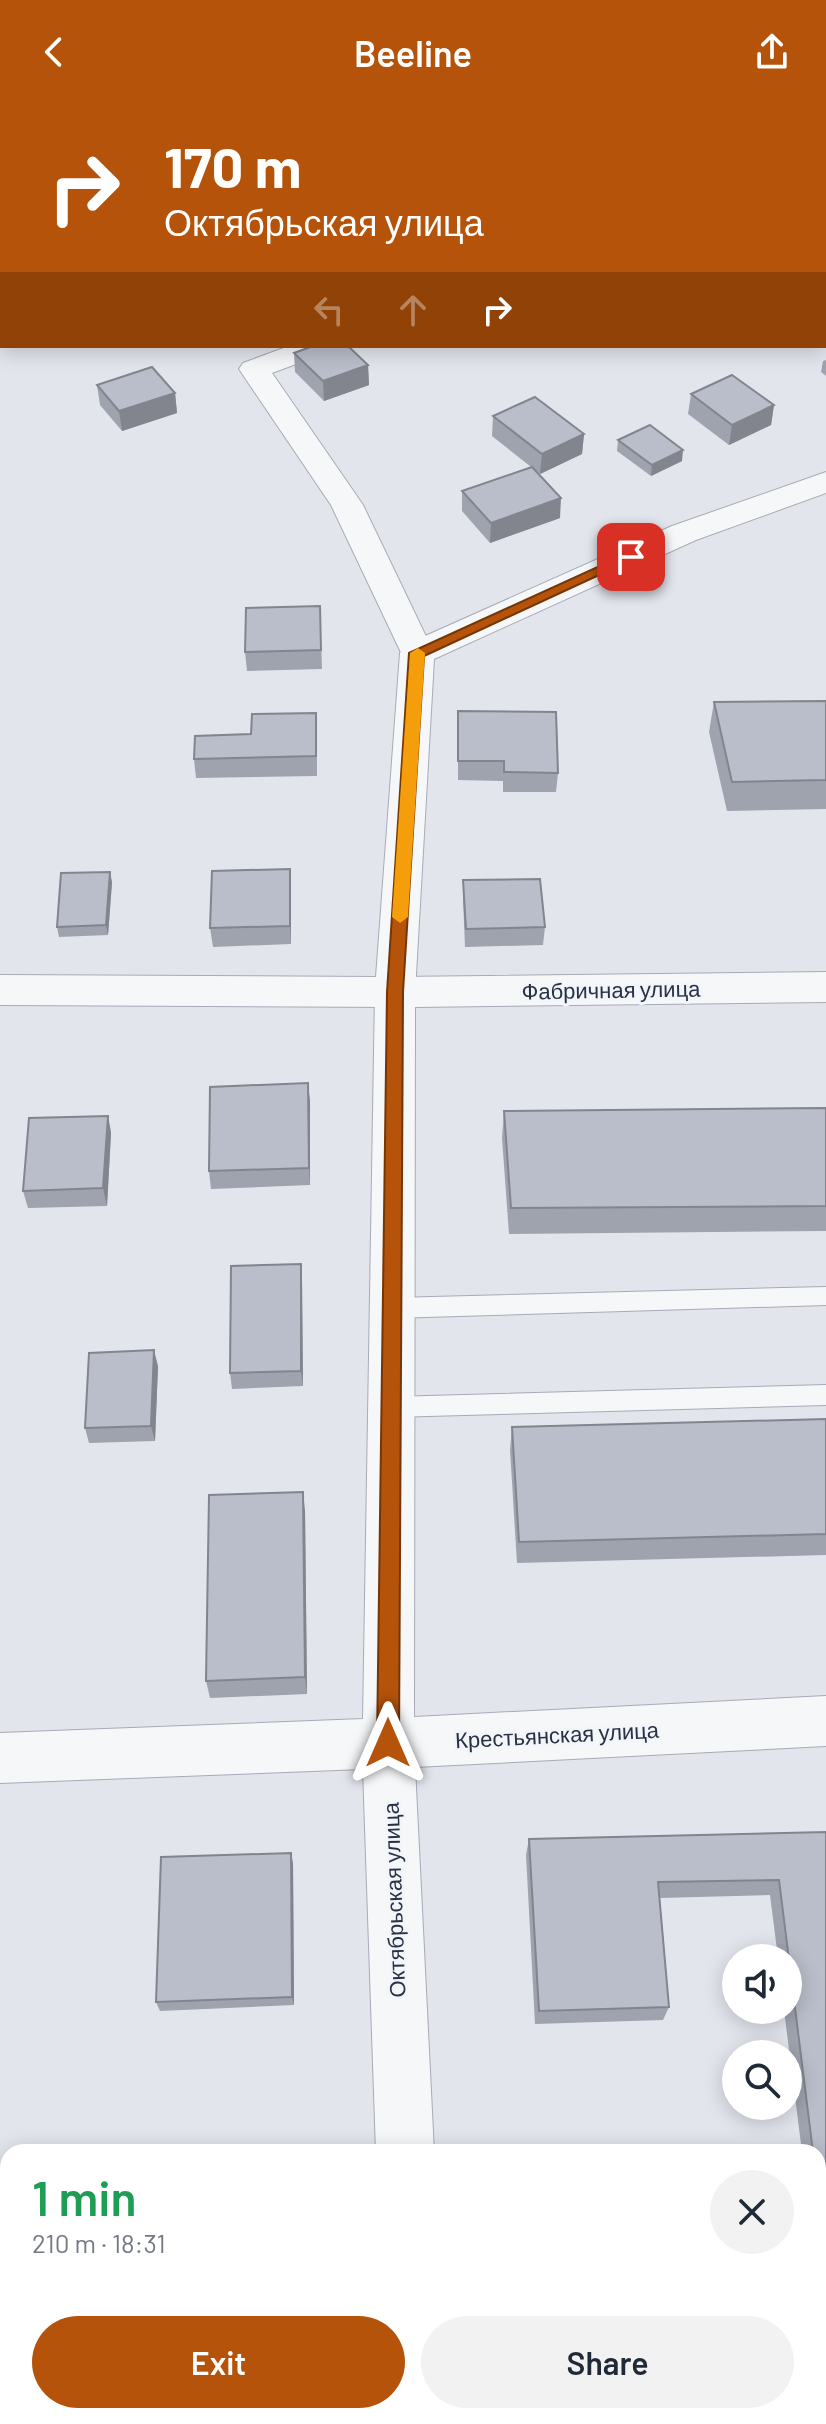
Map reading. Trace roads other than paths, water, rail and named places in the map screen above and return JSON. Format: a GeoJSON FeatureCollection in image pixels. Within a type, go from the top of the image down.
{"type":"FeatureCollection","features":[{"type":"Feature","properties":{"kind":"street"},"geometry":{"type":"LineString","coordinates":[[312,348],[254,369],[347,505],[417,653],[684,533],[826,482]]}},
{"type":"Feature","properties":{"kind":"street","name":"Октябрьская улица"},"geometry":{"type":"LineString","coordinates":[[405,2144],[388,1743],[395,992],[417,653]]}},
{"type":"Feature","properties":{"kind":"street","name":"Фабричная улица"},"geometry":{"type":"LineString","coordinates":[[0,990],[395,992],[826,987]]}},
{"type":"Feature","properties":{"kind":"street","name":"Крестьянская улица"},"geometry":{"type":"LineString","coordinates":[[0,1758],[826,1721]]}},
{"type":"Feature","properties":{"kind":"lane"},"geometry":{"type":"LineString","coordinates":[[392,1308],[826,1296]]}},
{"type":"Feature","properties":{"kind":"lane"},"geometry":{"type":"LineString","coordinates":[[391,1407],[826,1395]]}}]}
